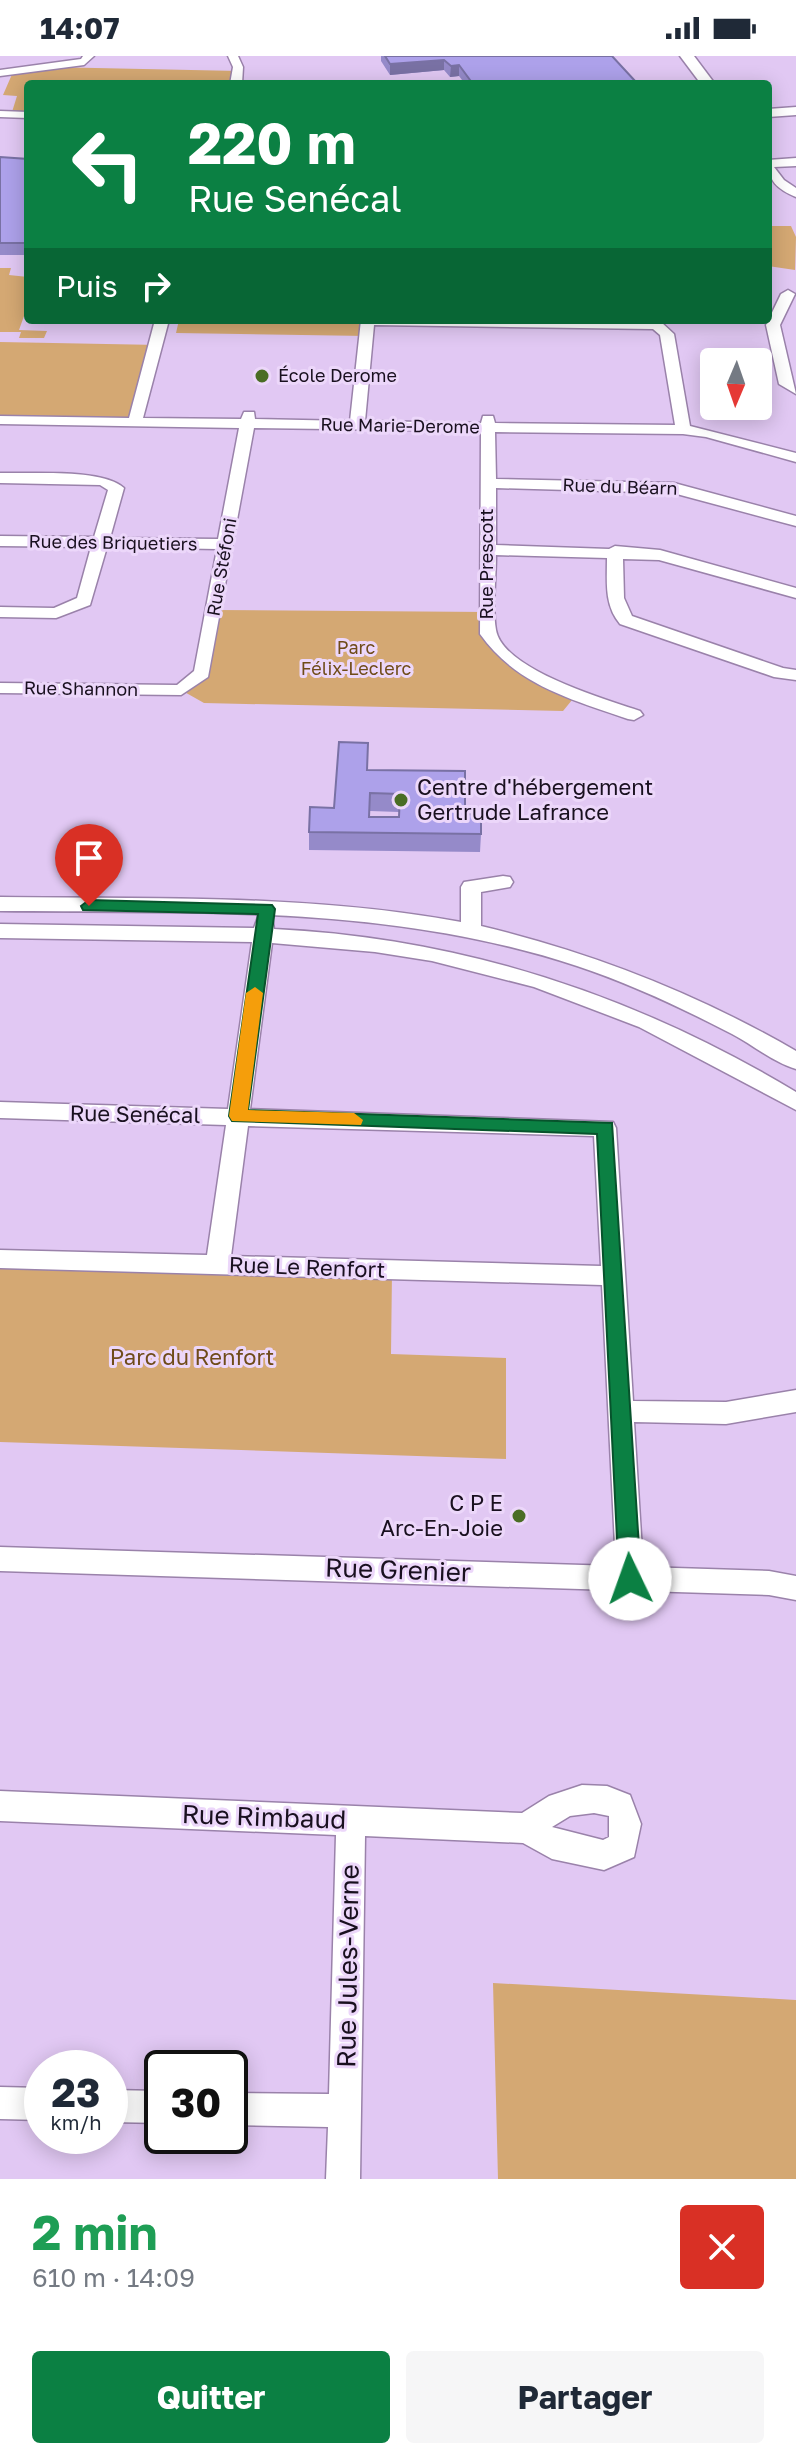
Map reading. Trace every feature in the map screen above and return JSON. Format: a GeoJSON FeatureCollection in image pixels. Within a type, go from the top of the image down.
{"type":"FeatureCollection","features":[{"type":"Feature","properties":{"kind":"main road"},"geometry":{"type":"LineString","coordinates":[[673,56],[690,80]]}},
{"type":"Feature","properties":{"kind":"main road"},"geometry":{"type":"LineString","coordinates":[[687,56],[705,80]]}},
{"type":"Feature","properties":{"kind":"street"},"geometry":{"type":"LineString","coordinates":[[0,73],[84,62],[89,56]]}},
{"type":"Feature","properties":{"kind":"street"},"geometry":{"type":"LineString","coordinates":[[233,56],[238,67],[236,80]]}},
{"type":"Feature","properties":{"kind":"street"},"geometry":{"type":"LineString","coordinates":[[4,58],[13,71]]}},
{"type":"Feature","properties":{"kind":"street"},"geometry":{"type":"LineString","coordinates":[[772,165],[796,162]]}},
{"type":"Feature","properties":{"kind":"street"},"geometry":{"type":"LineString","coordinates":[[772,173],[781,192]]}},
{"type":"Feature","properties":{"kind":"street"},"geometry":{"type":"LineString","coordinates":[[772,292],[792,295],[773,325],[786,384],[796,390]]}},
{"type":"Feature","properties":{"kind":"street"},"geometry":{"type":"LineString","coordinates":[[143,418],[161,324]]}},
{"type":"Feature","properties":{"kind":"street"},"geometry":{"type":"LineString","coordinates":[[143,418],[175,324]]}},
{"type":"Feature","properties":{"kind":"street"},"geometry":{"type":"LineString","coordinates":[[358,421],[368,324]]}},
{"type":"Feature","properties":{"kind":"street"},"geometry":{"type":"LineString","coordinates":[[615,324],[656,325],[667,334],[682,426]]}},
{"type":"Feature","properties":{"kind":"street","name":"Rue Marie-Derome"},"geometry":{"type":"LineString","coordinates":[[0,412],[248,420],[703,424],[796,449]]}},
{"type":"Feature","properties":{"kind":"street","name":"Rue Marie-Derome"},"geometry":{"type":"LineString","coordinates":[[0,420],[143,418]]}},
{"type":"Feature","properties":{"kind":"street","name":"Rue Stéfoni"},"geometry":{"type":"LineString","coordinates":[[162,691],[181,690],[202,673],[248,420]]}},
{"type":"Feature","properties":{"kind":"street","name":"Rue Prescott"},"geometry":{"type":"LineString","coordinates":[[488,423],[488,634],[501,654],[523,671],[550,685],[634,715]]}},
{"type":"Feature","properties":{"kind":"street","name":"Rue Marie-Derome"},"geometry":{"type":"LineString","coordinates":[[682,426],[796,458]]}},
{"type":"Feature","properties":{"kind":"street"},"geometry":{"type":"LineString","coordinates":[[0,478],[103,481],[116,488],[84,601],[56,613],[0,612]]}},
{"type":"Feature","properties":{"kind":"street","name":"Rue du Béarn"},"geometry":{"type":"LineString","coordinates":[[487,483],[674,488],[796,521]]}},
{"type":"Feature","properties":{"kind":"street","name":"Rue des Briquetiers"},"geometry":{"type":"LineString","coordinates":[[0,541],[226,544]]}},
{"type":"Feature","properties":{"kind":"street"},"geometry":{"type":"LineString","coordinates":[[487,550],[615,551],[660,555],[796,593]]}},
{"type":"Feature","properties":{"kind":"street"},"geometry":{"type":"LineString","coordinates":[[615,551],[617,604],[619,614],[626,620],[780,673],[796,675]]}},
{"type":"Feature","properties":{"kind":"street","name":"Rue Shannon"},"geometry":{"type":"LineString","coordinates":[[0,688],[162,691]]}},
{"type":"Feature","properties":{"kind":"street"},"geometry":{"type":"LineString","coordinates":[[471,931],[471,887],[503,882]]}},
{"type":"Feature","properties":{"kind":"street"},"geometry":{"type":"LineString","coordinates":[[0,904],[357,913],[471,931],[534,946],[632,980],[699,1007],[796,1061]]}},
{"type":"Feature","properties":{"kind":"street"},"geometry":{"type":"LineString","coordinates":[[218,1264],[267,909]]}},
{"type":"Feature","properties":{"kind":"street"},"geometry":{"type":"LineString","coordinates":[[0,931],[263,936],[376,945],[478,963],[585,995],[648,1020],[796,1102]]}},
{"type":"Feature","properties":{"kind":"street","name":"Rue Senécal"},"geometry":{"type":"LineString","coordinates":[[0,1110],[605,1128],[613,1276]]}},
{"type":"Feature","properties":{"kind":"street","name":"Rue Le Renfort"},"geometry":{"type":"LineString","coordinates":[[0,1259],[613,1276]]}},
{"type":"Feature","properties":{"kind":"street"},"geometry":{"type":"LineString","coordinates":[[613,1276],[630,1579]]}},
{"type":"Feature","properties":{"kind":"street"},"geometry":{"type":"LineString","coordinates":[[621,1411],[726,1413],[796,1401]]}},
{"type":"Feature","properties":{"kind":"street","name":"Rue Grenier"},"geometry":{"type":"LineString","coordinates":[[0,1559],[769,1583],[796,1588]]}},
{"type":"Feature","properties":{"kind":"street","name":"Rue Rimbaud"},"geometry":{"type":"LineString","coordinates":[[0,1806],[527,1828]]}},
{"type":"Feature","properties":{"kind":"street","name":"Rue Jules-Verne"},"geometry":{"type":"LineString","coordinates":[[343,2179],[351,1821]]}},
{"type":"Feature","properties":{"kind":"street"},"geometry":{"type":"LineString","coordinates":[[0,2103],[24,2104]]}},
{"type":"Feature","properties":{"kind":"street"},"geometry":{"type":"LineString","coordinates":[[248,2109],[345,2111]]}},
{"type":"Feature","properties":{"kind":"green space"},"geometry":{"type":"Polygon","coordinates":[[[47,67],[239,71],[237,80],[24,80],[24,112],[12,112],[17,96],[3,95],[13,72],[47,67]]]}},
{"type":"Feature","properties":{"kind":"green space"},"geometry":{"type":"Polygon","coordinates":[[[772,226],[791,226],[796,237],[795,270],[772,267],[772,226]]]}},
{"type":"Feature","properties":{"kind":"green space"},"geometry":{"type":"Polygon","coordinates":[[[0,268],[11,268],[9,275],[24,277],[24,316],[19,330],[47,331],[44,338],[19,338],[21,332],[0,332],[0,268]]]}},
{"type":"Feature","properties":{"kind":"green space"},"geometry":{"type":"Polygon","coordinates":[[[178,324],[368,324],[367,336],[176,333],[178,324]]]}},
{"type":"Feature","properties":{"kind":"green space"},"geometry":{"type":"Polygon","coordinates":[[[0,342],[159,345],[139,418],[0,418],[0,342]]]}},
{"type":"Feature","properties":{"kind":"green space","name":"Parc Félix-Leclerc"},"geometry":{"type":"Polygon","coordinates":[[[214,610],[487,612],[501,654],[577,694],[563,711],[204,703],[181,690],[193,682],[214,610]]]}},
{"type":"Feature","properties":{"kind":"green space","name":"Parc du Renfort"},"geometry":{"type":"Polygon","coordinates":[[[0,1258],[392,1272],[391,1354],[506,1358],[506,1459],[0,1442],[0,1258]]]}},
{"type":"Feature","properties":{"kind":"green space"},"geometry":{"type":"Polygon","coordinates":[[[493,1983],[796,2000],[796,2179],[498,2179],[493,1983]]]}},
{"type":"Feature","properties":{"kind":"building"},"geometry":{"type":"Polygon","coordinates":[[[385,56],[612,56],[634,80],[470,80],[459,65],[451,66],[444,60],[390,64],[385,56]]]}},
{"type":"Feature","properties":{"kind":"building"},"geometry":{"type":"Polygon","coordinates":[[[0,157],[24,159],[24,243],[0,243],[0,157]]]}},
{"type":"Feature","properties":{"kind":"building"},"geometry":{"type":"Polygon","coordinates":[[[339,742],[368,743],[367,770],[465,771],[465,814],[481,815],[481,834],[309,832],[310,807],[334,808],[339,742]],[[370,793],[369,817],[399,817],[400,794],[370,793]]]}},
{"type":"Feature","properties":{"kind":"slow traffic"},"geometry":{"type":"LineString","coordinates":[[255,993],[238,1116],[354,1120]]}},
{"type":"Feature","properties":{"kind":"place","name":"École Derome"},"geometry":{"type":"Point","coordinates":[262,376]}},
{"type":"Feature","properties":{"kind":"place","name":"Centre d'hébergement Gertrude Lafrance"},"geometry":{"type":"Point","coordinates":[401,800]}},
{"type":"Feature","properties":{"kind":"place","name":"C P E Arc-En-Joie"},"geometry":{"type":"Point","coordinates":[519,1516]}},
{"type":"Feature","properties":{"kind":"route"},"geometry":{"type":"LineString","coordinates":[[89,906],[267,909],[238,1116],[605,1128],[630,1579]]}}]}
